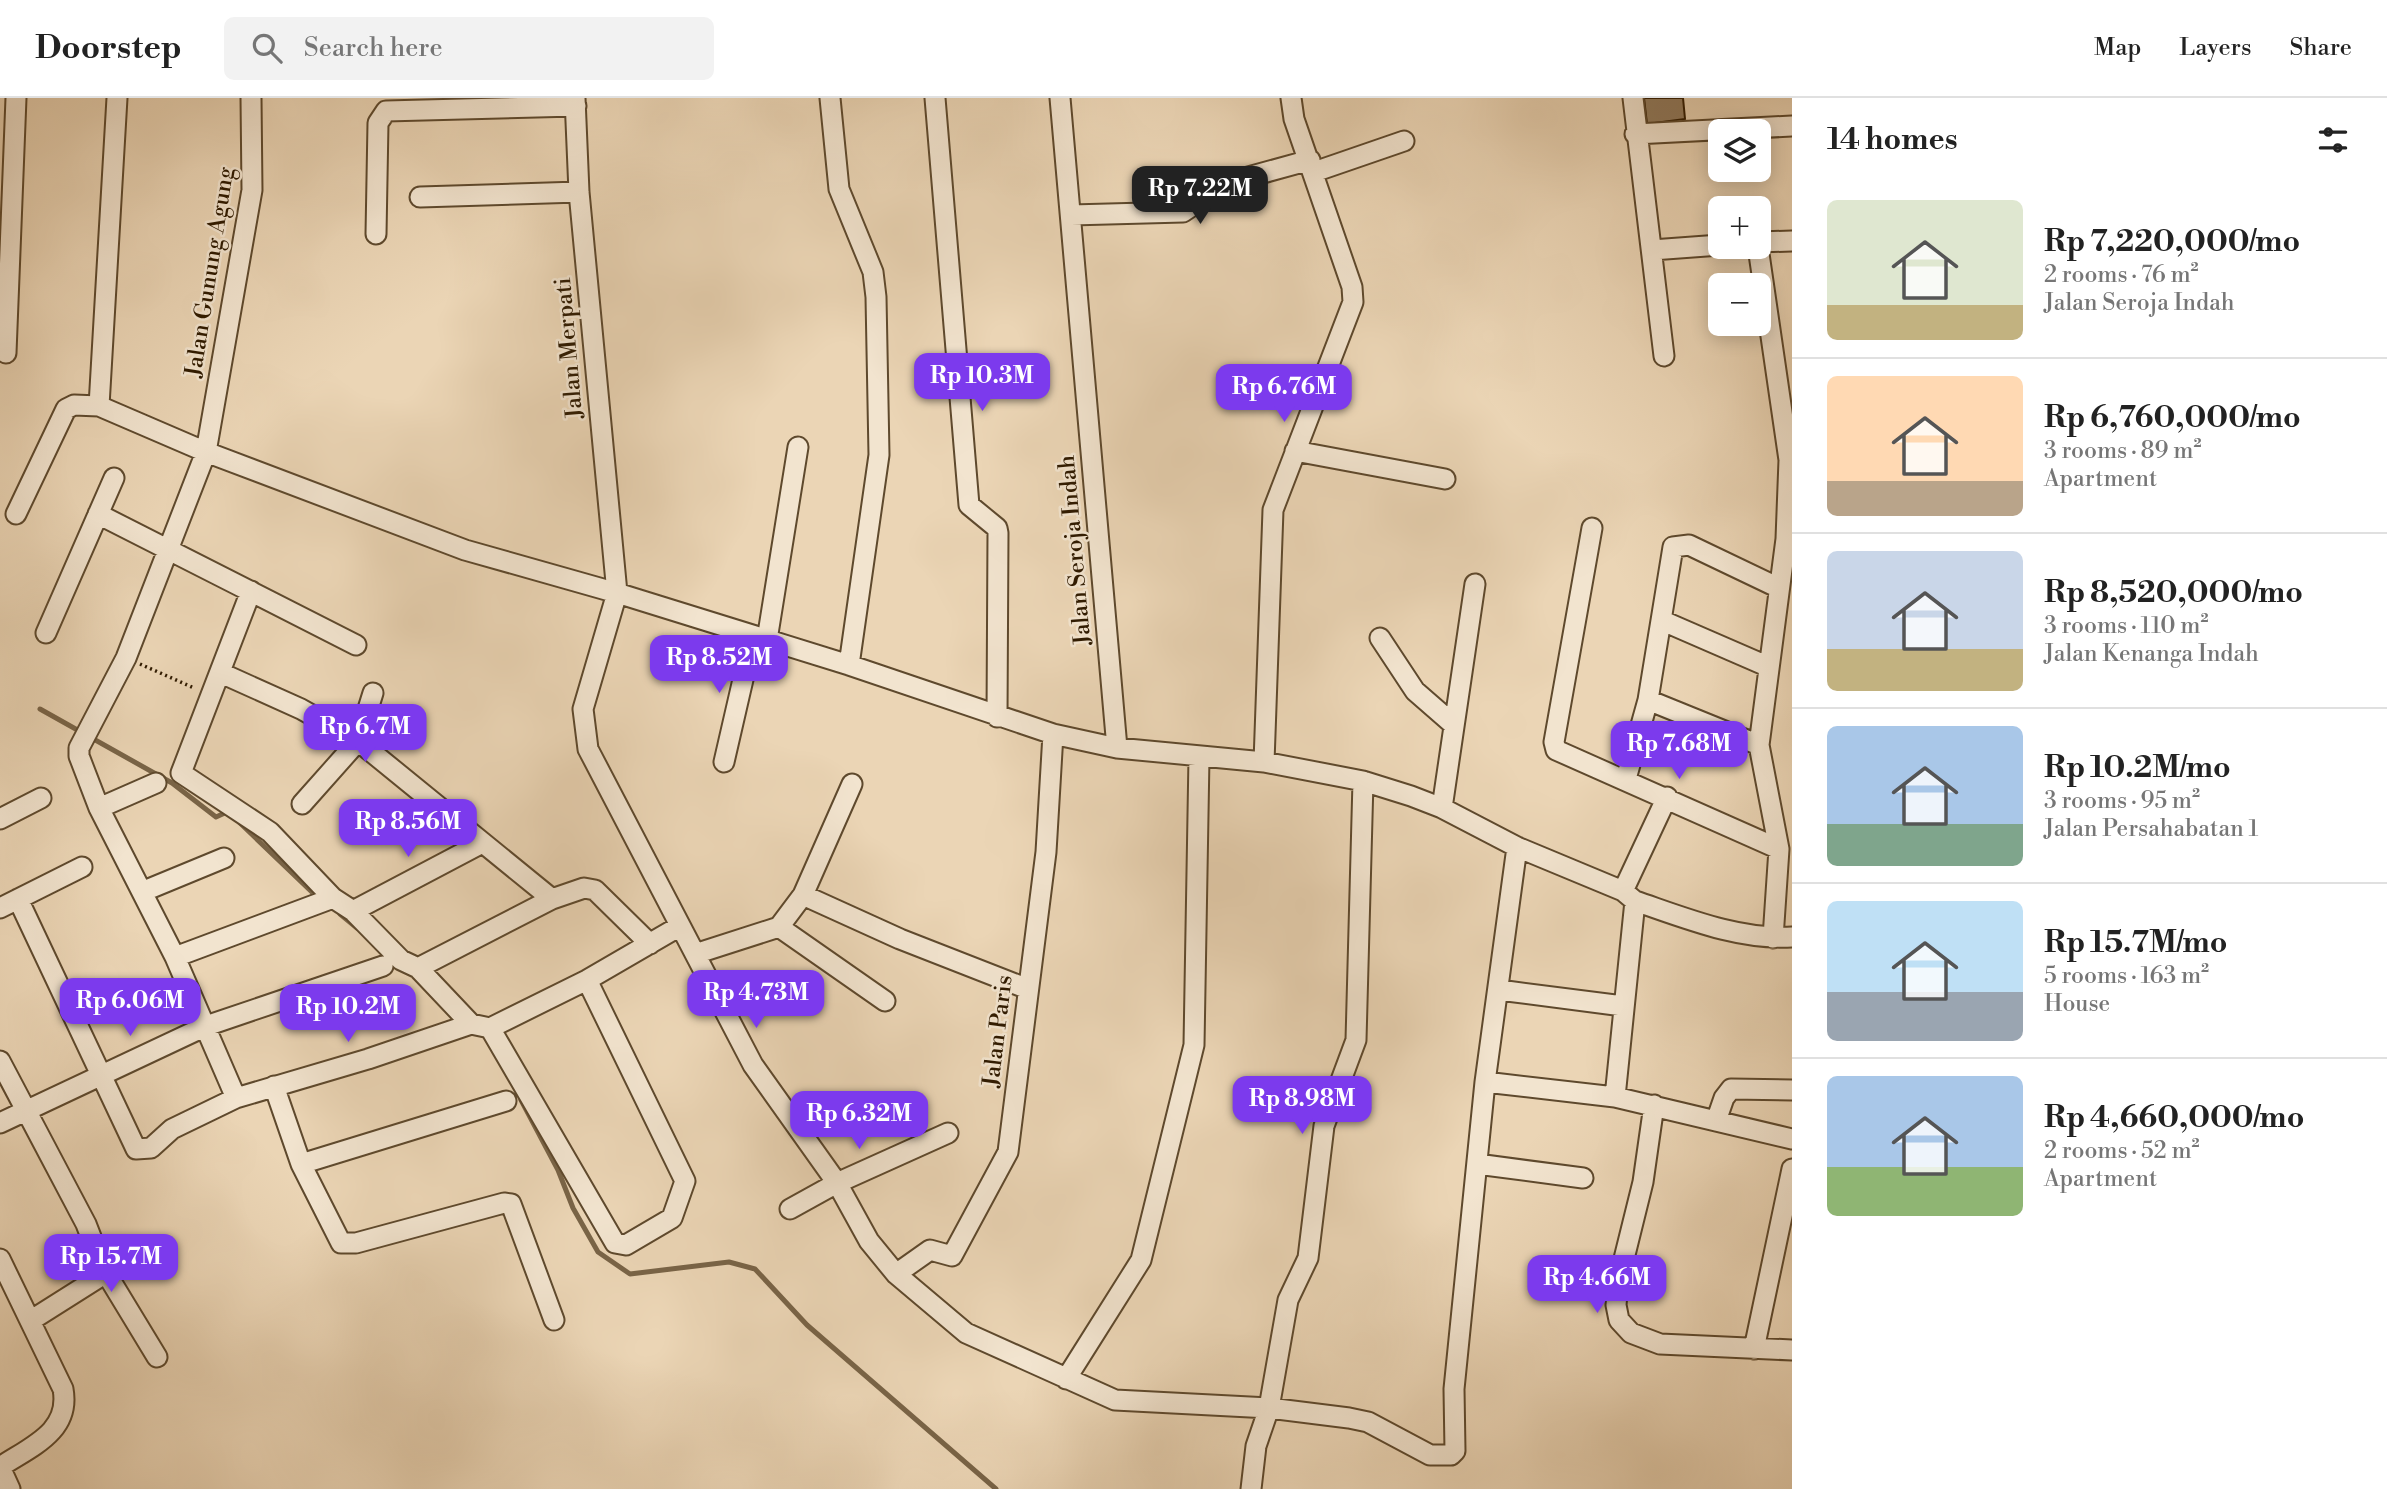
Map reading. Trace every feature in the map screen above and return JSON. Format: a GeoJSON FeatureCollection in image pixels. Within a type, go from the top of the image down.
{"type":"FeatureCollection","features":[{"type":"Feature","properties":{"kind":"street"},"geometry":{"type":"LineString","coordinates":[[6,353],[16,98]]}},
{"type":"Feature","properties":{"kind":"street"},"geometry":{"type":"LineString","coordinates":[[99,406],[117,98]]}},
{"type":"Feature","properties":{"kind":"street","name":"Jalan Gunung Agung"},"geometry":{"type":"LineString","coordinates":[[236,1098],[144,891],[99,808],[80,763],[79,748],[125,658],[206,452],[252,190],[251,98]]}},
{"type":"Feature","properties":{"kind":"street"},"geometry":{"type":"LineString","coordinates":[[830,98],[839,189],[873,272],[876,297],[879,455],[849,665]]}},
{"type":"Feature","properties":{"kind":"street"},"geometry":{"type":"LineString","coordinates":[[935,98],[969,505],[997,528],[998,533],[997,717]]}},
{"type":"Feature","properties":{"kind":"street","name":"Jalan Seroja Indah"},"geometry":{"type":"LineString","coordinates":[[1060,98],[1117,748]]}},
{"type":"Feature","properties":{"kind":"street"},"geometry":{"type":"LineString","coordinates":[[1265,762],[1272,518],[1353,302],[1352,287],[1294,120],[1291,98]]}},
{"type":"Feature","properties":{"kind":"street"},"geometry":{"type":"LineString","coordinates":[[1633,98],[1635,134],[1664,356]]}},
{"type":"Feature","properties":{"kind":"street"},"geometry":{"type":"LineString","coordinates":[[376,234],[377,123],[386,111],[575,102]]}},
{"type":"Feature","properties":{"kind":"street","name":"Jalan Merpati"},"geometry":{"type":"LineString","coordinates":[[575,102],[579,192],[617,593]]}},
{"type":"Feature","properties":{"kind":"street"},"geometry":{"type":"LineString","coordinates":[[1635,134],[1792,126]]}},
{"type":"Feature","properties":{"kind":"street"},"geometry":{"type":"LineString","coordinates":[[1071,215],[1183,212],[1189,208],[1190,193],[1312,166],[1404,141]]}},
{"type":"Feature","properties":{"kind":"street"},"geometry":{"type":"LineString","coordinates":[[420,197],[579,192]]}},
{"type":"Feature","properties":{"kind":"street"},"geometry":{"type":"LineString","coordinates":[[1771,243],[1792,240]]}},
{"type":"Feature","properties":{"kind":"street"},"geometry":{"type":"LineString","coordinates":[[1652,250],[1708,246]]}},
{"type":"Feature","properties":{"kind":"street"},"geometry":{"type":"LineString","coordinates":[[16,514],[66,409],[74,405],[99,406],[206,452],[465,550],[617,593],[849,665],[1053,734],[1117,748],[1265,762],[1363,781],[1441,808],[1517,847],[1629,896],[1723,930],[1783,937],[1779,849],[1759,745],[1779,588],[1789,539],[1787,435],[1760,259]]}},
{"type":"Feature","properties":{"kind":"street"},"geometry":{"type":"LineString","coordinates":[[724,762],[760,638],[797,447]]}},
{"type":"Feature","properties":{"kind":"street"},"geometry":{"type":"LineString","coordinates":[[1295,451],[1445,479]]}},
{"type":"Feature","properties":{"kind":"street"},"geometry":{"type":"LineString","coordinates":[[46,632],[114,478]]}},
{"type":"Feature","properties":{"kind":"street"},"geometry":{"type":"LineString","coordinates":[[98,514],[356,645]]}},
{"type":"Feature","properties":{"kind":"street"},"geometry":{"type":"LineString","coordinates":[[1592,528],[1554,747],[1558,752],[1626,779],[1779,849]]}},
{"type":"Feature","properties":{"kind":"street"},"geometry":{"type":"LineString","coordinates":[[1626,779],[1648,700],[1663,621],[1670,553],[1678,546],[1689,545],[1779,588]]}},
{"type":"Feature","properties":{"kind":"street"},"geometry":{"type":"LineString","coordinates":[[1441,808],[1475,584]]}},
{"type":"Feature","properties":{"kind":"street"},"geometry":{"type":"LineString","coordinates":[[251,591],[181,773],[270,832],[333,898],[353,911],[401,960],[418,968],[481,1026],[615,1244],[626,1245],[672,1219],[685,1181],[587,981]]}},
{"type":"Feature","properties":{"kind":"street"},"geometry":{"type":"LineString","coordinates":[[617,593],[586,696],[583,726],[594,764],[753,1065],[837,1183],[860,1229],[896,1274],[947,1320],[967,1333],[1122,1402],[1269,1408],[1367,1422],[1430,1455],[1446,1457],[1455,1451],[1454,1389],[1485,1083],[1517,847]]}},
{"type":"Feature","properties":{"kind":"street"},"geometry":{"type":"LineString","coordinates":[[1663,621],[1769,667]]}},
{"type":"Feature","properties":{"kind":"street"},"geometry":{"type":"LineString","coordinates":[[1380,638],[1415,691],[1454,725]]}},
{"type":"Feature","properties":{"kind":"street"},"geometry":{"type":"LineString","coordinates":[[221,673],[301,709],[358,741],[552,900]]}},
{"type":"Feature","properties":{"kind":"street"},"geometry":{"type":"LineString","coordinates":[[302,804],[358,741],[373,693]]}},
{"type":"Feature","properties":{"kind":"street"},"geometry":{"type":"LineString","coordinates":[[1648,700],[1759,745]]}},
{"type":"Feature","properties":{"kind":"street","name":"Jalan Paris"},"geometry":{"type":"LineString","coordinates":[[896,1274],[930,1250],[952,1256],[1007,1157],[1046,852],[1053,734]]}},
{"type":"Feature","properties":{"kind":"street"},"geometry":{"type":"LineString","coordinates":[[1066,1379],[1141,1260],[1194,1045],[1199,757]]}},
{"type":"Feature","properties":{"kind":"street"},"geometry":{"type":"LineString","coordinates":[[1251,1489],[1257,1438],[1269,1408],[1288,1300],[1308,1258],[1324,1126],[1356,1040],[1363,781]]}},
{"type":"Feature","properties":{"kind":"street"},"geometry":{"type":"LineString","coordinates":[[99,808],[156,783]]}},
{"type":"Feature","properties":{"kind":"street"},"geometry":{"type":"LineString","coordinates":[[695,954],[779,927],[803,895],[852,784]]}},
{"type":"Feature","properties":{"kind":"street"},"geometry":{"type":"LineString","coordinates":[[1615,1097],[1629,896],[1667,797]]}},
{"type":"Feature","properties":{"kind":"street"},"geometry":{"type":"LineString","coordinates":[[0,819],[41,798]]}},
{"type":"Feature","properties":{"kind":"street"},"geometry":{"type":"LineString","coordinates":[[353,911],[482,843]]}},
{"type":"Feature","properties":{"kind":"street"},"geometry":{"type":"LineString","coordinates":[[144,891],[224,858]]}},
{"type":"Feature","properties":{"kind":"street"},"geometry":{"type":"LineString","coordinates":[[0,908],[82,867]]}},
{"type":"Feature","properties":{"kind":"street"},"geometry":{"type":"LineString","coordinates":[[418,968],[552,900],[583,888],[595,890],[650,944]]}},
{"type":"Feature","properties":{"kind":"street"},"geometry":{"type":"LineString","coordinates":[[803,895],[900,939],[1028,989]]}},
{"type":"Feature","properties":{"kind":"street"},"geometry":{"type":"LineString","coordinates":[[175,957],[333,898]]}},
{"type":"Feature","properties":{"kind":"street"},"geometry":{"type":"LineString","coordinates":[[18,899],[136,1149],[150,1148],[172,1129],[236,1098],[481,1026],[587,981],[680,926]]}},
{"type":"Feature","properties":{"kind":"street"},"geometry":{"type":"LineString","coordinates":[[779,927],[885,1001]]}},
{"type":"Feature","properties":{"kind":"street"},"geometry":{"type":"LineString","coordinates":[[0,1122],[100,1073],[206,1026],[383,966]]}},
{"type":"Feature","properties":{"kind":"street"},"geometry":{"type":"LineString","coordinates":[[1499,990],[1623,1006]]}},
{"type":"Feature","properties":{"kind":"street"},"geometry":{"type":"LineString","coordinates":[[0,1061],[86,1224],[103,1268],[157,1357]]}},
{"type":"Feature","properties":{"kind":"street"},"geometry":{"type":"LineString","coordinates":[[1485,1083],[1615,1097],[1792,1139]]}},
{"type":"Feature","properties":{"kind":"street"},"geometry":{"type":"LineString","coordinates":[[274,1086],[301,1164],[341,1242],[346,1244],[504,1203],[511,1204],[554,1320]]}},
{"type":"Feature","properties":{"kind":"street"},"geometry":{"type":"LineString","coordinates":[[1716,1121],[1724,1098],[1731,1089],[1792,1090]]}},
{"type":"Feature","properties":{"kind":"street"},"geometry":{"type":"LineString","coordinates":[[301,1164],[506,1101]]}},
{"type":"Feature","properties":{"kind":"street"},"geometry":{"type":"LineString","coordinates":[[1654,1105],[1643,1182],[1619,1283],[1616,1304],[1619,1320],[1631,1333],[1660,1344],[1792,1350]]}},
{"type":"Feature","properties":{"kind":"street"},"geometry":{"type":"LineString","coordinates":[[790,1209],[837,1183],[948,1133]]}},
{"type":"Feature","properties":{"kind":"street"},"geometry":{"type":"LineString","coordinates":[[1477,1164],[1583,1178]]}},
{"type":"Feature","properties":{"kind":"street"},"geometry":{"type":"LineString","coordinates":[[1754,1349],[1792,1169]]}},
{"type":"Feature","properties":{"kind":"street"},"geometry":{"type":"LineString","coordinates":[[0,1259],[63,1389],[66,1405],[59,1423],[45,1438],[0,1467],[10,1489]]}},
{"type":"Feature","properties":{"kind":"street"},"geometry":{"type":"LineString","coordinates":[[30,1321],[98,1278],[103,1268]]}},
{"type":"Feature","properties":{"kind":"path"},"geometry":{"type":"LineString","coordinates":[[125,658],[211,696]]}},
{"type":"Feature","properties":{"kind":"building"},"geometry":{"type":"Polygon","coordinates":[[[1644,98],[1683,98],[1685,119],[1647,124],[1644,98]]]}},
{"type":"Feature","properties":{"kind":"waterway"},"geometry":{"type":"LineString","coordinates":[[40,709],[172,783],[216,817],[227,812]]}},
{"type":"Feature","properties":{"kind":"waterway"},"geometry":{"type":"LineString","coordinates":[[240,823],[315,895]]}},
{"type":"Feature","properties":{"kind":"waterway"},"geometry":{"type":"LineString","coordinates":[[340,914],[357,928]]}},
{"type":"Feature","properties":{"kind":"waterway"},"geometry":{"type":"LineString","coordinates":[[521,1100],[558,1170],[573,1208],[598,1252],[630,1274],[729,1262],[755,1269],[807,1325],[996,1489]]}}]}
